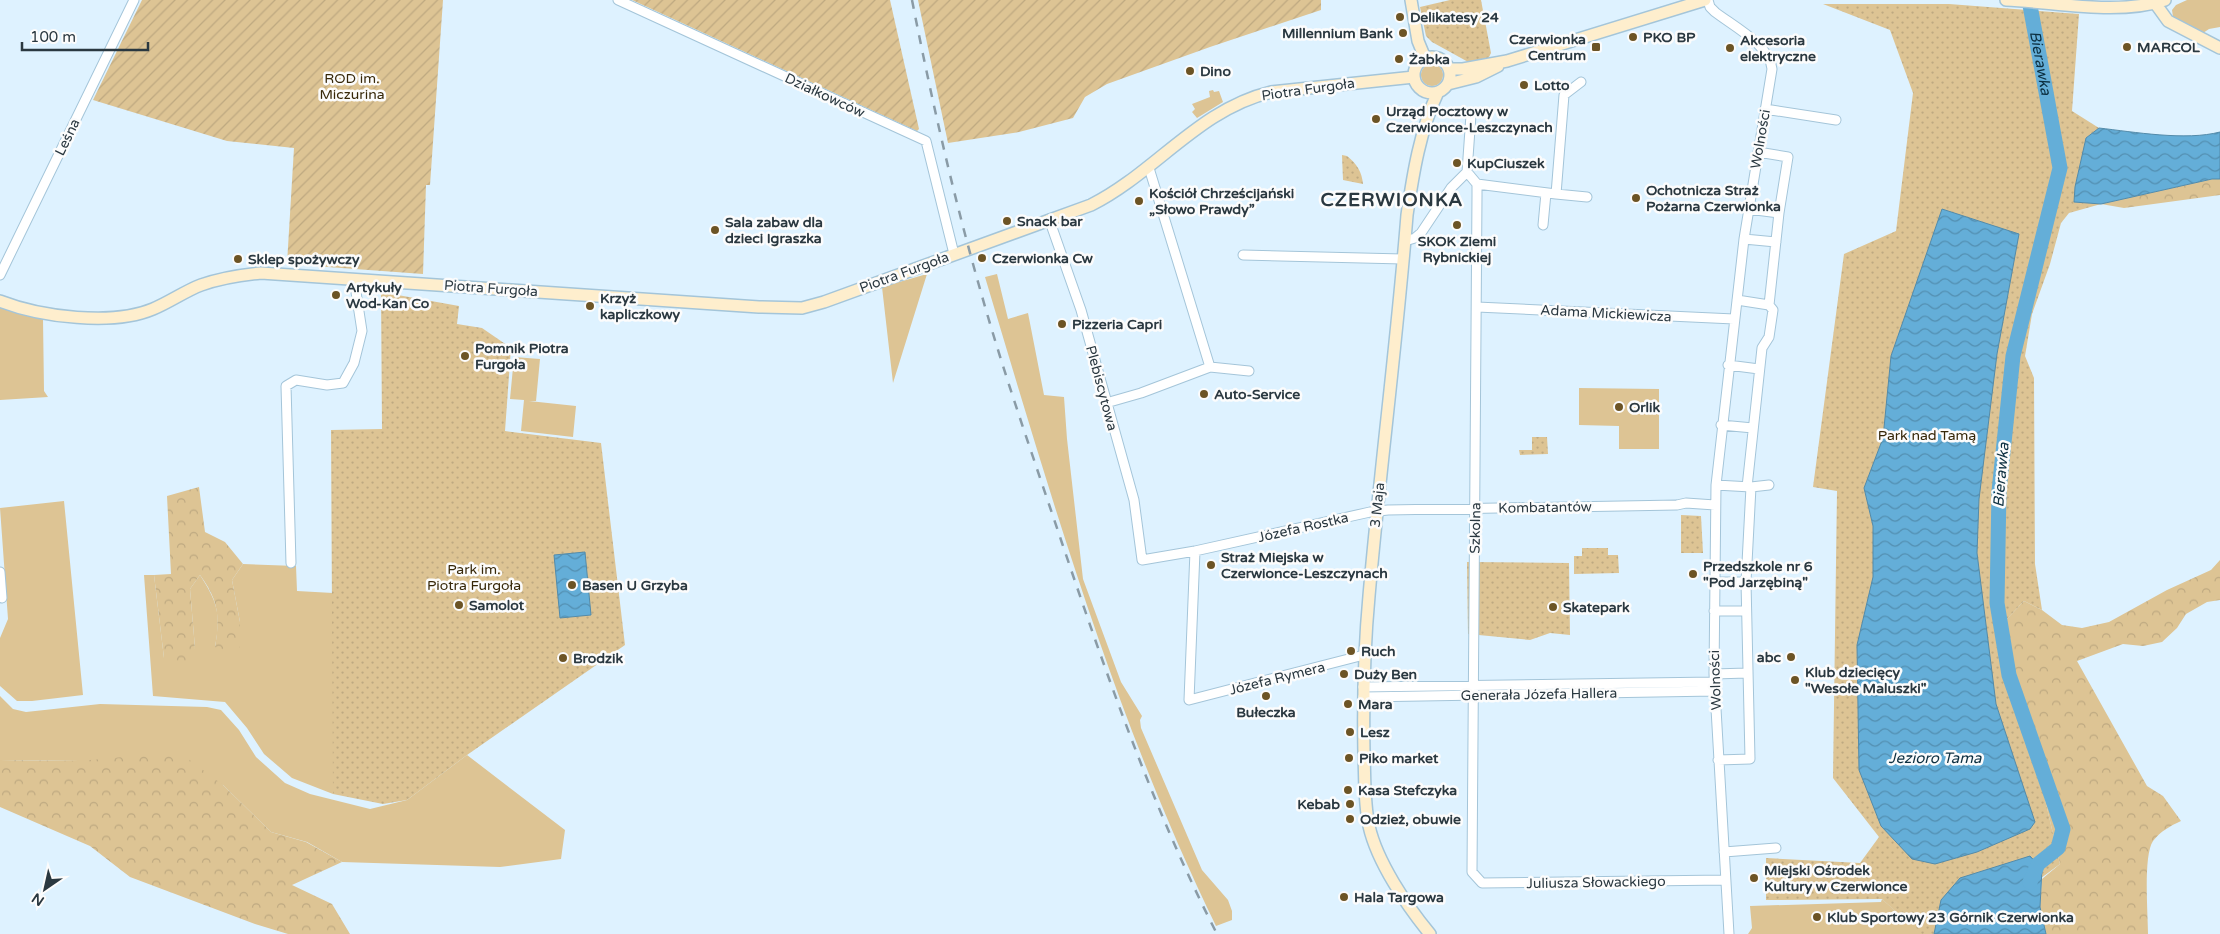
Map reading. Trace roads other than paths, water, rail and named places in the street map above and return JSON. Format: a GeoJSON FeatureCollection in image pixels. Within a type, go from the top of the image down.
{"type":"FeatureCollection","features":[{"type":"Feature","properties":{"kind":"street","name":"Leśna"},"geometry":{"type":"LineString","coordinates":[[0,274],[134,0]]}},
{"type":"Feature","properties":{"kind":"street","name":"Działkowców"},"geometry":{"type":"LineString","coordinates":[[618,0],[926,141],[954,254]]}},
{"type":"Feature","properties":{"kind":"street"},"geometry":{"type":"LineString","coordinates":[[1411,0],[1418,41],[1425,58]]}},
{"type":"Feature","properties":{"kind":"street"},"geometry":{"type":"LineString","coordinates":[[1449,69],[1463,69],[1507,61],[1702,0]]}},
{"type":"Feature","properties":{"kind":"street","name":"Wolności"},"geometry":{"type":"LineString","coordinates":[[1702,0],[1714,12],[1764,49],[1769,56],[1772,69],[1748,209],[1736,300],[1721,425],[1715,505],[1714,682],[1729,934]]}},
{"type":"Feature","properties":{"kind":"street"},"geometry":{"type":"LineString","coordinates":[[2006,0],[2087,6],[2132,6],[2160,1],[2168,21],[2220,48]]}},
{"type":"Feature","properties":{"kind":"street"},"geometry":{"type":"LineString","coordinates":[[1448,84],[1451,75],[1449,69],[1440,58],[1425,58],[1417,66],[1414,77],[1416,83],[1422,90],[1430,93],[1438,92],[1448,84],[1476,78],[1507,61]]}},
{"type":"Feature","properties":{"kind":"street","name":"Piotra Furgoła"},"geometry":{"type":"LineString","coordinates":[[0,301],[41,312],[87,318],[121,318],[152,309],[201,285],[234,275],[261,272],[788,309],[802,308],[824,302],[1091,205],[1114,193],[1150,168],[1197,128],[1226,108],[1253,96],[1271,92],[1414,77]]}},
{"type":"Feature","properties":{"kind":"street"},"geometry":{"type":"LineString","coordinates":[[1556,194],[1564,95],[1581,82]]}},
{"type":"Feature","properties":{"kind":"street","name":"3 Maja"},"geometry":{"type":"LineString","coordinates":[[1422,90],[1426,122]]}},
{"type":"Feature","properties":{"kind":"street","name":"3 Maja"},"geometry":{"type":"LineString","coordinates":[[1428,932],[1381,858],[1369,827],[1365,792],[1363,692],[1364,655],[1376,511],[1411,189],[1426,122],[1438,92]]}},
{"type":"Feature","properties":{"kind":"street"},"geometry":{"type":"LineString","coordinates":[[1765,109],[1836,120]]}},
{"type":"Feature","properties":{"kind":"street"},"geometry":{"type":"LineString","coordinates":[[1405,241],[1415,238],[1422,233],[1451,188],[1467,172],[1471,115]]}},
{"type":"Feature","properties":{"kind":"street"},"geometry":{"type":"LineString","coordinates":[[1758,152],[1788,157],[1779,214],[1769,305]]}},
{"type":"Feature","properties":{"kind":"street"},"geometry":{"type":"LineString","coordinates":[[1150,168],[1210,367]]}},
{"type":"Feature","properties":{"kind":"street"},"geometry":{"type":"LineString","coordinates":[[1467,172],[1477,184],[1529,188],[1546,193],[1588,197]]}},
{"type":"Feature","properties":{"kind":"street","name":"Szkolna"},"geometry":{"type":"LineString","coordinates":[[1472,872],[1477,184]]}},
{"type":"Feature","properties":{"kind":"street"},"geometry":{"type":"LineString","coordinates":[[1543,225],[1546,193]]}},
{"type":"Feature","properties":{"kind":"street"},"geometry":{"type":"LineString","coordinates":[[1748,209],[1779,214]]}},
{"type":"Feature","properties":{"kind":"street","name":"Plebiscytowa"},"geometry":{"type":"LineString","coordinates":[[1049,219],[1081,310],[1134,500],[1142,560]]}},
{"type":"Feature","properties":{"kind":"street"},"geometry":{"type":"LineString","coordinates":[[1744,239],[1776,242]]}},
{"type":"Feature","properties":{"kind":"street"},"geometry":{"type":"LineString","coordinates":[[1243,255],[1403,259]]}},
{"type":"Feature","properties":{"kind":"street"},"geometry":{"type":"LineString","coordinates":[[291,563],[286,386],[296,380],[327,385],[343,383],[354,363],[362,331],[354,279]]}},
{"type":"Feature","properties":{"kind":"street"},"geometry":{"type":"LineString","coordinates":[[1718,760],[1750,759],[1746,611],[1749,487],[1759,369],[1762,348],[1770,337],[1773,310],[1769,305],[1736,300]]}},
{"type":"Feature","properties":{"kind":"street","name":"Adama Mickiewicza"},"geometry":{"type":"LineString","coordinates":[[1477,307],[1734,319]]}},
{"type":"Feature","properties":{"kind":"street"},"geometry":{"type":"LineString","coordinates":[[1728,365],[1759,369]]}},
{"type":"Feature","properties":{"kind":"street"},"geometry":{"type":"LineString","coordinates":[[1106,403],[1141,393],[1210,367],[1249,371]]}},
{"type":"Feature","properties":{"kind":"street"},"geometry":{"type":"LineString","coordinates":[[1721,425],[1753,428]]}},
{"type":"Feature","properties":{"kind":"street"},"geometry":{"type":"LineString","coordinates":[[1716,485],[1749,487],[1769,485]]}},
{"type":"Feature","properties":{"kind":"street","name":"Kombatantów"},"geometry":{"type":"LineString","coordinates":[[1376,511],[1501,506],[1509,508],[1559,505],[1677,505],[1686,503],[1715,505]]}},
{"type":"Feature","properties":{"kind":"street","name":"Józefa Rostka"},"geometry":{"type":"LineString","coordinates":[[1142,560],[1195,551],[1376,511]]}},
{"type":"Feature","properties":{"kind":"street","name":"Józefa Rymera"},"geometry":{"type":"LineString","coordinates":[[1195,551],[1190,700],[1364,655]]}},
{"type":"Feature","properties":{"kind":"street"},"geometry":{"type":"LineString","coordinates":[[0,572],[2,598]]}},
{"type":"Feature","properties":{"kind":"street"},"geometry":{"type":"LineString","coordinates":[[1714,582],[1746,582]]}},
{"type":"Feature","properties":{"kind":"street"},"geometry":{"type":"LineString","coordinates":[[1714,611],[1746,611]]}},
{"type":"Feature","properties":{"kind":"street"},"geometry":{"type":"LineString","coordinates":[[1714,682],[1747,673]]}},
{"type":"Feature","properties":{"kind":"street","name":"Generała Józefa Hallera"},"geometry":{"type":"LineString","coordinates":[[1363,692],[1474,685],[1714,682]]}},
{"type":"Feature","properties":{"kind":"street","name":"Generała Józefa Hallera"},"geometry":{"type":"LineString","coordinates":[[1363,692],[1474,695],[1714,682]]}},
{"type":"Feature","properties":{"kind":"street"},"geometry":{"type":"LineString","coordinates":[[1724,852],[1776,848]]}},
{"type":"Feature","properties":{"kind":"street","name":"Juliusza Słowackiego"},"geometry":{"type":"LineString","coordinates":[[1472,872],[1482,883],[1725,880]]}},
{"type":"Feature","properties":{"kind":"water"},"geometry":{"type":"Polygon","coordinates":[[[2099,128],[2176,136],[2206,135],[2220,132],[2220,179],[2212,179],[2101,204],[2074,202],[2075,187],[2086,138],[2099,128]]]}},
{"type":"Feature","properties":{"kind":"water","name":"Jezioro Tama"},"geometry":{"type":"Polygon","coordinates":[[[1942,209],[2019,234],[1997,354],[1979,499],[1977,553],[1996,704],[2035,822],[2030,829],[1977,852],[1935,864],[1912,859],[1881,826],[1859,770],[1857,645],[1873,577],[1873,526],[1864,488],[1883,438],[1891,356],[1942,209]]]}},
{"type":"Feature","properties":{"kind":"water","name":"Basen U Grzyba"},"geometry":{"type":"Polygon","coordinates":[[[585,552],[591,615],[560,618],[554,555],[585,552]]]}},
{"type":"Feature","properties":{"kind":"water"},"geometry":{"type":"Polygon","coordinates":[[[2030,856],[2042,869],[2040,907],[2046,934],[1934,934],[1941,900],[1960,878],[2030,856]]]}},
{"type":"Feature","properties":{"kind":"waterway","name":"Bierawka"},"geometry":{"type":"LineString","coordinates":[[2029,0],[2060,168],[2013,356],[1999,491],[1997,603],[2009,675],[2063,829],[2058,848],[2038,864],[2030,882]]}},
{"type":"Feature","properties":{"kind":"railway"},"geometry":{"type":"LineString","coordinates":[[912,0],[935,109],[970,253],[1009,385],[1079,593],[1132,741],[1172,839],[1217,934]]}},
{"type":"Feature","properties":{"kind":"place","name":"Delikatesy 24"},"geometry":{"type":"Point","coordinates":[1400,17]}},
{"type":"Feature","properties":{"kind":"place","name":"Millennium Bank"},"geometry":{"type":"Point","coordinates":[1403,33]}},
{"type":"Feature","properties":{"kind":"place","name":"PKO BP"},"geometry":{"type":"Point","coordinates":[1633,37]}},
{"type":"Feature","properties":{"kind":"place","name":"Czerwionka Centrum"},"geometry":{"type":"Point","coordinates":[1596,47]}},
{"type":"Feature","properties":{"kind":"place","name":"MARCOL"},"geometry":{"type":"Point","coordinates":[2127,47]}},
{"type":"Feature","properties":{"kind":"place","name":"Akcesoria elektryczne"},"geometry":{"type":"Point","coordinates":[1730,48]}},
{"type":"Feature","properties":{"kind":"place","name":"Żabka"},"geometry":{"type":"Point","coordinates":[1399,59]}},
{"type":"Feature","properties":{"kind":"place","name":"Dino"},"geometry":{"type":"Point","coordinates":[1190,71]}},
{"type":"Feature","properties":{"kind":"place","name":"Lotto"},"geometry":{"type":"Point","coordinates":[1524,85]}},
{"type":"Feature","properties":{"kind":"place","name":"Urząd Pocztowy w Czerwionce-Leszczynach"},"geometry":{"type":"Point","coordinates":[1376,119]}},
{"type":"Feature","properties":{"kind":"place","name":"KupCiuszek"},"geometry":{"type":"Point","coordinates":[1457,163]}},
{"type":"Feature","properties":{"kind":"place","name":"Ochotnicza Straż Pożarna Czerwionka"},"geometry":{"type":"Point","coordinates":[1636,198]}},
{"type":"Feature","properties":{"kind":"place","name":"Kościół Chrześcijański „Słowo Prawdy”"},"geometry":{"type":"Point","coordinates":[1139,201]}},
{"type":"Feature","properties":{"kind":"place","name":"Snack bar"},"geometry":{"type":"Point","coordinates":[1007,221]}},
{"type":"Feature","properties":{"kind":"place","name":"SKOK Ziemi Rybnickiej"},"geometry":{"type":"Point","coordinates":[1457,225]}},
{"type":"Feature","properties":{"kind":"place","name":"Sala zabaw dla dzieci Igraszka"},"geometry":{"type":"Point","coordinates":[715,230]}},
{"type":"Feature","properties":{"kind":"place","name":"Czerwionka Cw"},"geometry":{"type":"Point","coordinates":[982,258]}},
{"type":"Feature","properties":{"kind":"place","name":"Sklep spożywczy"},"geometry":{"type":"Point","coordinates":[238,259]}},
{"type":"Feature","properties":{"kind":"place","name":"Artykuły Wod-Kan Co"},"geometry":{"type":"Point","coordinates":[336,295]}},
{"type":"Feature","properties":{"kind":"place","name":"Krzyż kapliczkowy"},"geometry":{"type":"Point","coordinates":[590,306]}},
{"type":"Feature","properties":{"kind":"place","name":"Pizzeria Capri"},"geometry":{"type":"Point","coordinates":[1062,324]}},
{"type":"Feature","properties":{"kind":"place","name":"Pomnik Piotra Furgoła"},"geometry":{"type":"Point","coordinates":[465,356]}},
{"type":"Feature","properties":{"kind":"place","name":"Auto-Service"},"geometry":{"type":"Point","coordinates":[1204,394]}},
{"type":"Feature","properties":{"kind":"place","name":"Orlik"},"geometry":{"type":"Point","coordinates":[1619,407]}},
{"type":"Feature","properties":{"kind":"place","name":"Straż Miejska w Czerwionce-Leszczynach"},"geometry":{"type":"Point","coordinates":[1211,565]}},
{"type":"Feature","properties":{"kind":"place","name":"Przedszkole nr 6 \"Pod Jarzębiną\""},"geometry":{"type":"Point","coordinates":[1693,574]}},
{"type":"Feature","properties":{"kind":"place","name":"Basen U Grzyba"},"geometry":{"type":"Point","coordinates":[572,585]}},
{"type":"Feature","properties":{"kind":"place","name":"Samolot"},"geometry":{"type":"Point","coordinates":[459,605]}},
{"type":"Feature","properties":{"kind":"place","name":"Skatepark"},"geometry":{"type":"Point","coordinates":[1553,607]}},
{"type":"Feature","properties":{"kind":"place","name":"Ruch"},"geometry":{"type":"Point","coordinates":[1351,651]}},
{"type":"Feature","properties":{"kind":"place","name":"abc"},"geometry":{"type":"Point","coordinates":[1791,657]}},
{"type":"Feature","properties":{"kind":"place","name":"Brodzik"},"geometry":{"type":"Point","coordinates":[563,658]}},
{"type":"Feature","properties":{"kind":"place","name":"Duży Ben"},"geometry":{"type":"Point","coordinates":[1344,674]}},
{"type":"Feature","properties":{"kind":"place","name":"Klub dziecięcy \"Wesołe Maluszki\""},"geometry":{"type":"Point","coordinates":[1795,680]}},
{"type":"Feature","properties":{"kind":"place","name":"Bułeczka"},"geometry":{"type":"Point","coordinates":[1266,696]}},
{"type":"Feature","properties":{"kind":"place","name":"Mara"},"geometry":{"type":"Point","coordinates":[1348,704]}},
{"type":"Feature","properties":{"kind":"place","name":"Lesz"},"geometry":{"type":"Point","coordinates":[1350,732]}},
{"type":"Feature","properties":{"kind":"place","name":"Piko market"},"geometry":{"type":"Point","coordinates":[1349,758]}},
{"type":"Feature","properties":{"kind":"place","name":"Kasa Stefczyka"},"geometry":{"type":"Point","coordinates":[1348,790]}},
{"type":"Feature","properties":{"kind":"place","name":"Kebab"},"geometry":{"type":"Point","coordinates":[1350,804]}},
{"type":"Feature","properties":{"kind":"place","name":"Odzież, obuwie"},"geometry":{"type":"Point","coordinates":[1350,819]}},
{"type":"Feature","properties":{"kind":"place","name":"Miejski Ośrodek Kultury w Czerwionce"},"geometry":{"type":"Point","coordinates":[1754,878]}},
{"type":"Feature","properties":{"kind":"place","name":"Hala Targowa"},"geometry":{"type":"Point","coordinates":[1344,897]}},
{"type":"Feature","properties":{"kind":"place","name":"Klub Sportowy 23 Górnik Czerwionka"},"geometry":{"type":"Point","coordinates":[1817,917]}},
{"type":"Feature","properties":{"kind":"district","name":"CZERWIONKA"},"geometry":{"type":"Point","coordinates":[1392,199]}},
{"type":"Feature","properties":{"kind":"park label","name":"ROD im. Miczurina"},"geometry":{"type":"Point","coordinates":[352,86]}},
{"type":"Feature","properties":{"kind":"park label","name":"Park nad Tamą"},"geometry":{"type":"Point","coordinates":[1927,435]}},
{"type":"Feature","properties":{"kind":"park label","name":"Park im. Piotra Furgoła"},"geometry":{"type":"Point","coordinates":[474,578]}}]}
